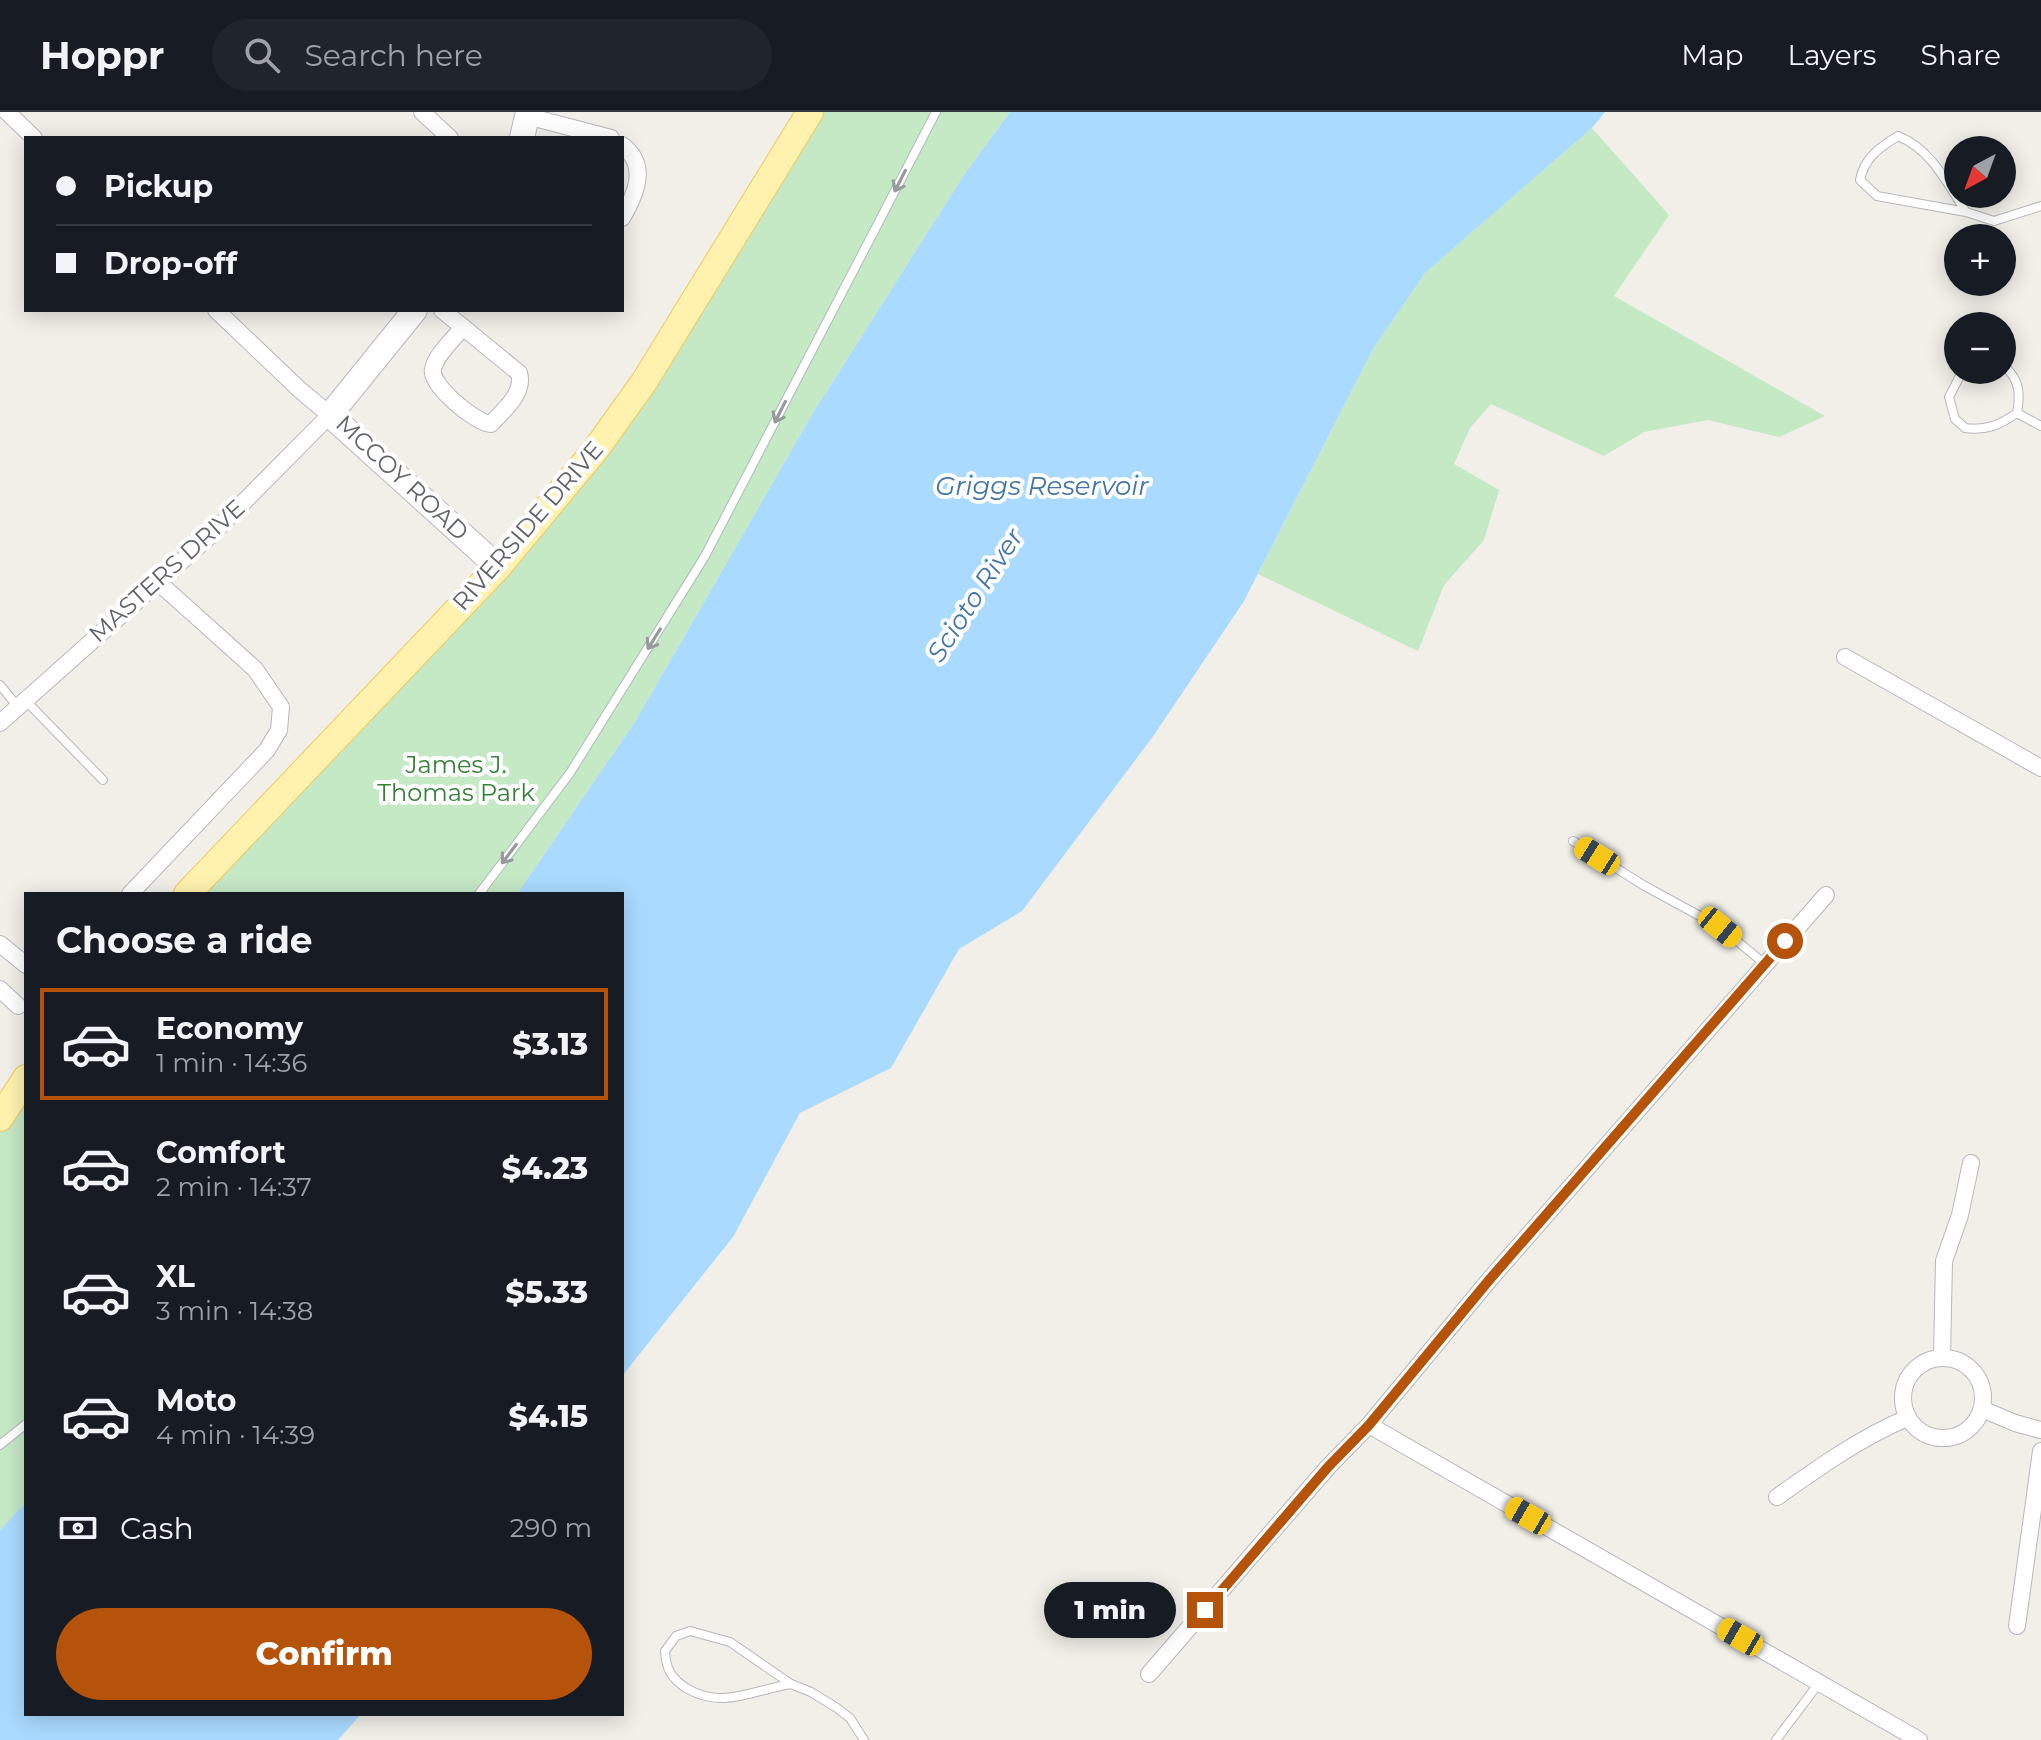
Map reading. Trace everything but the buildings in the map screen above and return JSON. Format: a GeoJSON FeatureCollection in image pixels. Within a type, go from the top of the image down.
{"type":"FeatureCollection","features":[{"type":"Feature","properties":{"kind":"main road","name":"RIVERSIDE DRIVE"},"geometry":{"type":"LineString","coordinates":[[189,892],[498,567],[596,449],[644,382],[810,112]]}},
{"type":"Feature","properties":{"kind":"main road","name":"MCCOY ROAD"},"geometry":{"type":"LineString","coordinates":[[413,312],[330,415],[498,567]]}},
{"type":"Feature","properties":{"kind":"main road"},"geometry":{"type":"LineString","coordinates":[[0,1118],[24,1081]]}},
{"type":"Feature","properties":{"kind":"street"},"geometry":{"type":"LineString","coordinates":[[7,112],[32,136]]}},
{"type":"Feature","properties":{"kind":"street"},"geometry":{"type":"LineString","coordinates":[[422,112],[448,136]]}},
{"type":"Feature","properties":{"kind":"street"},"geometry":{"type":"LineString","coordinates":[[526,122],[600,136]]}},
{"type":"Feature","properties":{"kind":"street"},"geometry":{"type":"LineString","coordinates":[[624,147],[634,156],[638,166],[635,196],[624,215]]}},
{"type":"Feature","properties":{"kind":"street"},"geometry":{"type":"LineString","coordinates":[[218,312],[330,415]]}},
{"type":"Feature","properties":{"kind":"street"},"geometry":{"type":"LineString","coordinates":[[444,312],[463,327],[519,373],[521,382],[518,392],[491,424],[484,424],[472,416],[439,387],[433,377],[433,368],[463,327]]}},
{"type":"Feature","properties":{"kind":"street","name":"MASTERS DRIVE"},"geometry":{"type":"LineString","coordinates":[[0,723],[211,535],[330,415]]}},
{"type":"Feature","properties":{"kind":"street"},"geometry":{"type":"LineString","coordinates":[[132,892],[267,750],[279,730],[281,707],[255,669],[158,582]]}},
{"type":"Feature","properties":{"kind":"street"},"geometry":{"type":"LineString","coordinates":[[1845,657],[2041,768]]}},
{"type":"Feature","properties":{"kind":"street"},"geometry":{"type":"LineString","coordinates":[[1149,1674],[1328,1467],[1369,1425],[1490,1279],[1826,895]]}},
{"type":"Feature","properties":{"kind":"street"},"geometry":{"type":"LineString","coordinates":[[0,944],[24,963]]}},
{"type":"Feature","properties":{"kind":"street"},"geometry":{"type":"LineString","coordinates":[[0,989],[18,1006]]}},
{"type":"Feature","properties":{"kind":"street"},"geometry":{"type":"LineString","coordinates":[[1942,1357],[1944,1261],[1960,1215],[1971,1163]]}},
{"type":"Feature","properties":{"kind":"street"},"geometry":{"type":"LineString","coordinates":[[1942,1357],[1955,1359],[1975,1374],[1981,1385],[1982,1409],[1969,1429],[1948,1438],[1925,1435],[1907,1418],[1902,1395],[1905,1383],[1920,1364],[1942,1357]]}},
{"type":"Feature","properties":{"kind":"street"},"geometry":{"type":"LineString","coordinates":[[1982,1409],[2041,1430]]}},
{"type":"Feature","properties":{"kind":"street"},"geometry":{"type":"LineString","coordinates":[[1777,1497],[1833,1459],[1907,1418]]}},
{"type":"Feature","properties":{"kind":"street"},"geometry":{"type":"LineString","coordinates":[[1369,1425],[1919,1740]]}},
{"type":"Feature","properties":{"kind":"street"},"geometry":{"type":"LineString","coordinates":[[2017,1626],[2041,1451]]}},
{"type":"Feature","properties":{"kind":"lane"},"geometry":{"type":"LineString","coordinates":[[481,892],[570,773],[705,556],[936,112]]}},
{"type":"Feature","properties":{"kind":"lane"},"geometry":{"type":"LineString","coordinates":[[1966,212],[1932,161],[1913,142],[1898,136],[1875,151],[1861,172],[1860,180],[1877,196],[1966,212],[1994,221],[2041,206]]}},
{"type":"Feature","properties":{"kind":"lane"},"geometry":{"type":"LineString","coordinates":[[1956,384],[1949,397],[1955,419],[1965,428],[1989,428],[2017,413],[2019,388],[2016,379]]}},
{"type":"Feature","properties":{"kind":"lane"},"geometry":{"type":"LineString","coordinates":[[2017,413],[2041,426]]}},
{"type":"Feature","properties":{"kind":"lane"},"geometry":{"type":"LineString","coordinates":[[0,685],[103,780]]}},
{"type":"Feature","properties":{"kind":"lane"},"geometry":{"type":"LineString","coordinates":[[1573,841],[1643,885],[1720,927],[1765,964]]}},
{"type":"Feature","properties":{"kind":"lane"},"geometry":{"type":"LineString","coordinates":[[0,1445],[24,1426]]}},
{"type":"Feature","properties":{"kind":"lane"},"geometry":{"type":"LineString","coordinates":[[791,1684],[716,1700],[675,1681],[666,1666],[665,1651],[676,1636],[690,1631],[730,1642],[791,1684],[837,1708],[850,1718],[864,1740]]}},
{"type":"Feature","properties":{"kind":"lane"},"geometry":{"type":"LineString","coordinates":[[1776,1740],[1819,1683]]}},
{"type":"Feature","properties":{"kind":"green space","name":"James J. Thomas Park"},"geometry":{"type":"Polygon","coordinates":[[[810,112],[1010,112],[964,175],[813,413],[635,722],[518,892],[193,892],[551,506],[810,112]]]}},
{"type":"Feature","properties":{"kind":"green space"},"geometry":{"type":"Polygon","coordinates":[[[1592,128],[1669,215],[1614,296],[1825,416],[1779,437],[1708,420],[1644,432],[1604,456],[1491,404],[1470,428],[1454,464],[1499,490],[1484,540],[1444,585],[1418,651],[1258,574],[1373,349],[1425,273],[1592,128]]]}},
{"type":"Feature","properties":{"kind":"green space"},"geometry":{"type":"Polygon","coordinates":[[[24,1082],[24,1504],[0,1530],[0,1118],[24,1082]]]}},
{"type":"Feature","properties":{"kind":"water","name":"Griggs Reservoir"},"geometry":{"type":"Polygon","coordinates":[[[1010,112],[1605,112],[1592,128],[1425,273],[1373,349],[1244,601],[1154,735],[1022,911],[959,949],[891,1068],[800,1113],[733,1237],[624,1373],[624,892],[518,892],[635,722],[813,413],[964,175],[1010,112]]]}},
{"type":"Feature","properties":{"kind":"water"},"geometry":{"type":"Polygon","coordinates":[[[24,1504],[24,1716],[359,1716],[338,1740],[0,1740],[0,1530],[24,1504]]]}},
{"type":"Feature","properties":{"kind":"route"},"geometry":{"type":"LineString","coordinates":[[1205,1610],[1328,1467],[1369,1425],[1490,1279],[1785,941]]}},
{"type":"Feature","properties":{"kind":"water label","name":"Scioto River"},"geometry":{"type":"Point","coordinates":[975,595]}}]}
